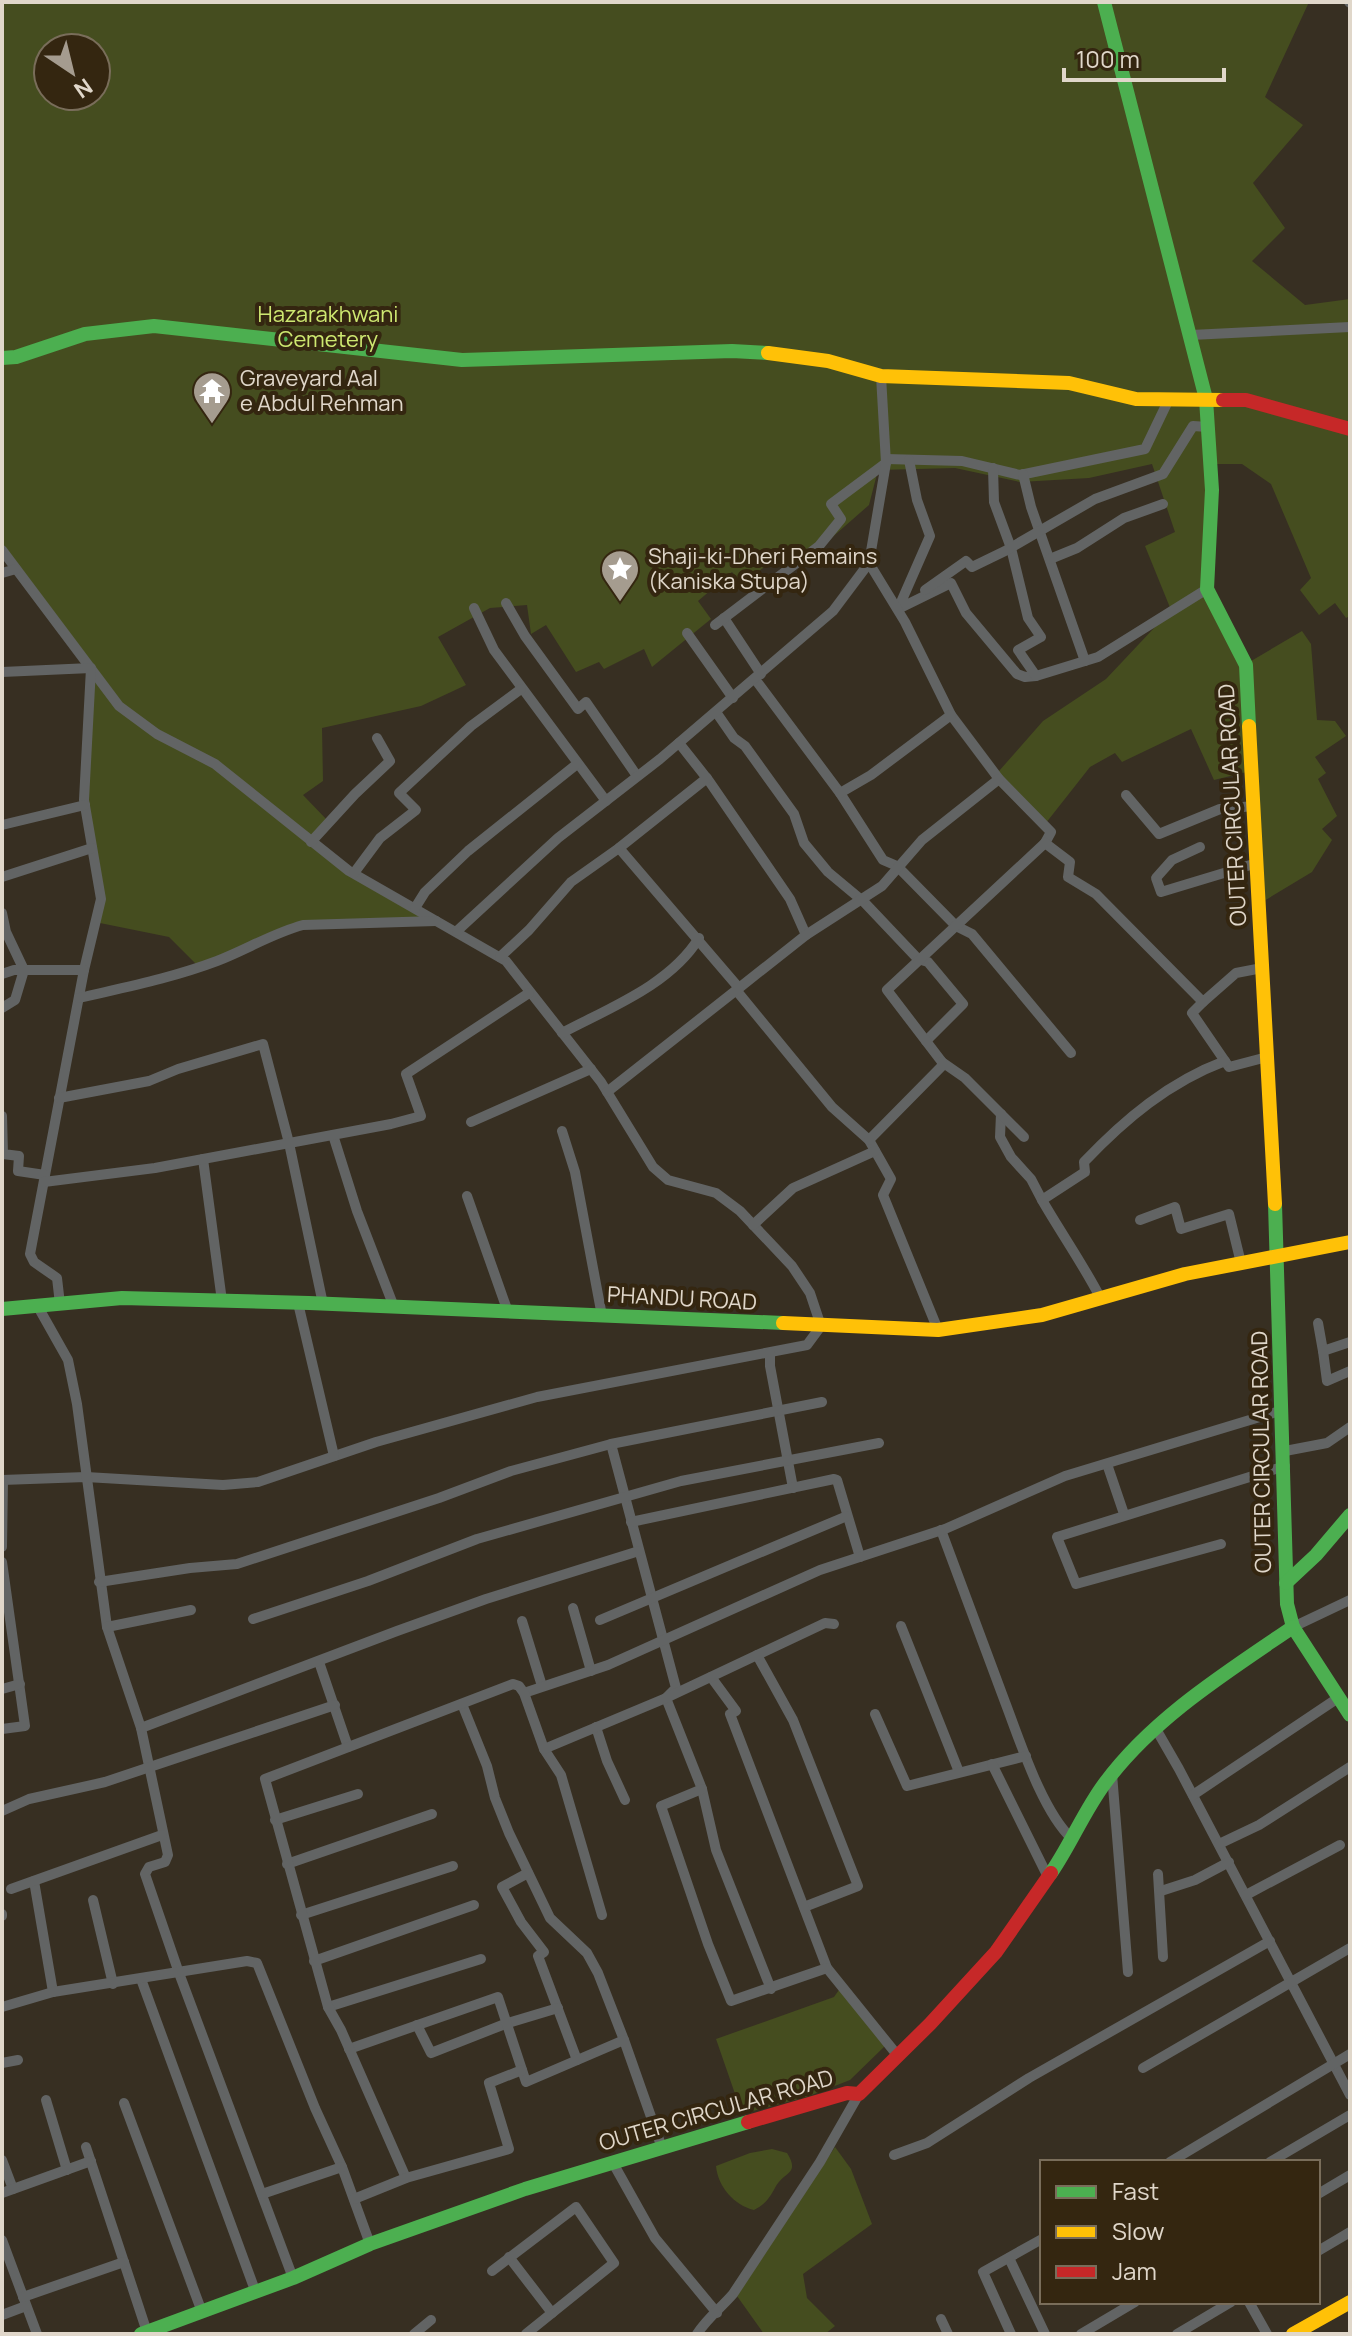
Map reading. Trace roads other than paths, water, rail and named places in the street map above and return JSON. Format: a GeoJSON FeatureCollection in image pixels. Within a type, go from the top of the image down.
{"type":"FeatureCollection","features":[{"type":"Feature","properties":{"kind":"main road"},"geometry":{"type":"LineString","coordinates":[[1104,2],[1206,399],[1212,490],[1207,589]]}},
{"type":"Feature","properties":{"kind":"main road"},"geometry":{"type":"LineString","coordinates":[[2,358],[16,357],[85,334],[154,326],[462,360],[732,351],[776,353],[828,361],[881,376],[1069,383],[1136,399],[1246,400],[1350,429]]}},
{"type":"Feature","properties":{"kind":"main road","name":"OUTER CIRCULAR ROAD"},"geometry":{"type":"LineString","coordinates":[[144,2333],[256,2293],[370,2244],[525,2189],[847,2093],[859,2094],[996,1952],[1048,1877],[1112,1774],[1156,1729],[1218,1678],[1293,1627],[1287,1604],[1278,1256],[1246,665],[1207,589]]}},
{"type":"Feature","properties":{"kind":"main road","name":"PHANDU ROAD"},"geometry":{"type":"LineString","coordinates":[[2,1309],[122,1298],[938,1330],[1042,1315],[1185,1274],[1350,1242]]}},
{"type":"Feature","properties":{"kind":"main road"},"geometry":{"type":"LineString","coordinates":[[1286,1583],[1316,1555],[1350,1515]]}},
{"type":"Feature","properties":{"kind":"main road"},"geometry":{"type":"LineString","coordinates":[[1293,1627],[1350,1715]]}},
{"type":"Feature","properties":{"kind":"main road"},"geometry":{"type":"LineString","coordinates":[[1293,2334],[1350,2302]]}},
{"type":"Feature","properties":{"kind":"street"},"geometry":{"type":"LineString","coordinates":[[1191,335],[1350,327]]}},
{"type":"Feature","properties":{"kind":"street"},"geometry":{"type":"LineString","coordinates":[[457,931],[558,838],[679,743],[833,611],[869,563],[886,461],[881,376]]}},
{"type":"Feature","properties":{"kind":"street"},"geometry":{"type":"LineString","coordinates":[[1071,1053],[972,934],[956,926],[897,866],[883,860],[840,793],[719,622],[819,546],[841,519],[831,504],[886,461],[962,461],[1023,474],[1145,449],[1169,399]]}},
{"type":"Feature","properties":{"kind":"street"},"geometry":{"type":"LineString","coordinates":[[898,609],[966,561],[972,567],[1095,499],[1163,474],[1193,426],[1208,427]]}},
{"type":"Feature","properties":{"kind":"street"},"geometry":{"type":"LineString","coordinates":[[898,609],[930,536],[917,500],[909,460]]}},
{"type":"Feature","properties":{"kind":"street"},"geometry":{"type":"LineString","coordinates":[[993,468],[994,502],[1011,548],[1028,618],[1041,637],[1018,650],[1036,676]]}},
{"type":"Feature","properties":{"kind":"street"},"geometry":{"type":"LineString","coordinates":[[1023,474],[1031,507],[1085,661]]}},
{"type":"Feature","properties":{"kind":"street"},"geometry":{"type":"LineString","coordinates":[[1050,559],[1077,548],[1124,518],[1163,504]]}},
{"type":"Feature","properties":{"kind":"street"},"geometry":{"type":"LineString","coordinates":[[2,550],[119,706],[157,734],[215,764],[354,873],[506,961],[591,1069],[653,1167],[668,1180],[716,1193],[753,1225],[792,1266],[810,1293],[821,1326],[807,1345],[537,1397],[467,1414],[258,1482],[235,1484],[86,1477],[2,1480],[2,1547]]}},
{"type":"Feature","properties":{"kind":"street"},"geometry":{"type":"LineString","coordinates":[[869,563],[898,609],[951,715],[999,779],[1051,832],[1045,843],[887,990],[942,1062],[965,1078],[1024,1137]]}},
{"type":"Feature","properties":{"kind":"street"},"geometry":{"type":"LineString","coordinates":[[2,573],[16,569]]}},
{"type":"Feature","properties":{"kind":"street"},"geometry":{"type":"LineString","coordinates":[[898,609],[951,583],[966,613],[995,650],[1017,674],[1025,677],[1098,657],[1207,589]]}},
{"type":"Feature","properties":{"kind":"street"},"geometry":{"type":"LineString","coordinates":[[506,603],[525,636],[578,709],[586,702],[637,776]]}},
{"type":"Feature","properties":{"kind":"street"},"geometry":{"type":"LineString","coordinates":[[474,608],[494,650],[606,801]]}},
{"type":"Feature","properties":{"kind":"street"},"geometry":{"type":"LineString","coordinates":[[687,633],[733,698]]}},
{"type":"Feature","properties":{"kind":"street"},"geometry":{"type":"LineString","coordinates":[[2,672],[91,668]]}},
{"type":"Feature","properties":{"kind":"street"},"geometry":{"type":"LineString","coordinates":[[60,1304],[57,1278],[34,1262],[30,1254],[84,970],[101,899],[85,805],[91,668]]}},
{"type":"Feature","properties":{"kind":"street"},"geometry":{"type":"LineString","coordinates":[[354,873],[380,838],[416,810],[399,793],[471,726],[521,689]]}},
{"type":"Feature","properties":{"kind":"street"},"geometry":{"type":"LineString","coordinates":[[716,712],[794,814],[804,843],[828,872],[862,900],[918,959],[928,962],[963,1004],[926,1041]]}},
{"type":"Feature","properties":{"kind":"street"},"geometry":{"type":"LineString","coordinates":[[840,793],[871,775],[951,715]]}},
{"type":"Feature","properties":{"kind":"street"},"geometry":{"type":"LineString","coordinates":[[311,842],[390,761],[377,738]]}},
{"type":"Feature","properties":{"kind":"street"},"geometry":{"type":"LineString","coordinates":[[679,743],[707,778],[790,899],[806,935]]}},
{"type":"Feature","properties":{"kind":"street"},"geometry":{"type":"LineString","coordinates":[[415,908],[425,892],[468,851],[577,764]]}},
{"type":"Feature","properties":{"kind":"street"},"geometry":{"type":"LineString","coordinates":[[500,957],[529,930],[571,882],[707,778]]}},
{"type":"Feature","properties":{"kind":"street"},"geometry":{"type":"LineString","coordinates":[[607,1092],[806,935],[882,886],[922,840],[999,779]]}},
{"type":"Feature","properties":{"kind":"street"},"geometry":{"type":"LineString","coordinates":[[1126,795],[1159,834],[1220,809],[1254,806]]}},
{"type":"Feature","properties":{"kind":"street"},"geometry":{"type":"LineString","coordinates":[[2,825],[85,805]]}},
{"type":"Feature","properties":{"kind":"street"},"geometry":{"type":"LineString","coordinates":[[1045,843],[1070,862],[1068,877],[1096,894],[1203,1002]]}},
{"type":"Feature","properties":{"kind":"street"},"geometry":{"type":"LineString","coordinates":[[1200,847],[1172,860],[1156,878],[1161,892],[1257,863]]}},
{"type":"Feature","properties":{"kind":"street"},"geometry":{"type":"LineString","coordinates":[[2,877],[92,848]]}},
{"type":"Feature","properties":{"kind":"street"},"geometry":{"type":"LineString","coordinates":[[619,848],[699,938],[832,1107],[869,1140],[891,1179],[883,1195],[938,1330]]}},
{"type":"Feature","properties":{"kind":"street"},"geometry":{"type":"LineString","coordinates":[[2,913],[6,932],[24,970],[15,1000],[2,1008]]}},
{"type":"Feature","properties":{"kind":"street"},"geometry":{"type":"LineString","coordinates":[[79,998],[175,976],[303,925],[438,921]]}},
{"type":"Feature","properties":{"kind":"street"},"geometry":{"type":"LineString","coordinates":[[562,1033],[656,982],[692,949],[699,938]]}},
{"type":"Feature","properties":{"kind":"street"},"geometry":{"type":"LineString","coordinates":[[1262,968],[1236,973],[1192,1013],[1229,1067],[1267,1057]]}},
{"type":"Feature","properties":{"kind":"street"},"geometry":{"type":"LineString","coordinates":[[2,974],[24,970],[84,970]]}},
{"type":"Feature","properties":{"kind":"street"},"geometry":{"type":"LineString","coordinates":[[2,1116],[3,1154],[19,1156],[18,1171],[44,1178],[155,1168],[421,1116],[406,1074],[529,993]]}},
{"type":"Feature","properties":{"kind":"street"},"geometry":{"type":"LineString","coordinates":[[59,1098],[149,1081],[178,1069],[263,1044],[289,1143],[323,1304]]}},
{"type":"Feature","properties":{"kind":"street"},"geometry":{"type":"LineString","coordinates":[[1042,1200],[1085,1172],[1084,1162],[1132,1115],[1192,1073],[1225,1061]]}},
{"type":"Feature","properties":{"kind":"street"},"geometry":{"type":"LineString","coordinates":[[869,1140],[942,1066],[942,1062]]}},
{"type":"Feature","properties":{"kind":"street"},"geometry":{"type":"LineString","coordinates":[[471,1122],[591,1069]]}},
{"type":"Feature","properties":{"kind":"street"},"geometry":{"type":"LineString","coordinates":[[1001,1114],[1000,1137],[1011,1157],[1031,1179],[1101,1299]]}},
{"type":"Feature","properties":{"kind":"street"},"geometry":{"type":"LineString","coordinates":[[562,1131],[575,1172],[602,1316]]}},
{"type":"Feature","properties":{"kind":"street"},"geometry":{"type":"LineString","coordinates":[[333,1135],[357,1211],[394,1307]]}},
{"type":"Feature","properties":{"kind":"street"},"geometry":{"type":"LineString","coordinates":[[753,1225],[793,1188],[875,1151]]}},
{"type":"Feature","properties":{"kind":"street"},"geometry":{"type":"LineString","coordinates":[[203,1159],[222,1301]]}},
{"type":"Feature","properties":{"kind":"street"},"geometry":{"type":"LineString","coordinates":[[467,1196],[508,1312]]}},
{"type":"Feature","properties":{"kind":"street"},"geometry":{"type":"LineString","coordinates":[[1140,1220],[1175,1207],[1181,1229],[1229,1214],[1241,1263]]}},
{"type":"Feature","properties":{"kind":"street"},"geometry":{"type":"LineString","coordinates":[[298,1303],[334,1456]]}},
{"type":"Feature","properties":{"kind":"street"},"geometry":{"type":"LineString","coordinates":[[37,1305],[68,1360],[77,1404],[107,1627],[141,1728],[168,1858],[149,1867],[145,1874],[293,2278]]}},
{"type":"Feature","properties":{"kind":"street"},"geometry":{"type":"LineString","coordinates":[[1318,1323],[1327,1381],[1350,1371]]}},
{"type":"Feature","properties":{"kind":"street"},"geometry":{"type":"LineString","coordinates":[[1323,1351],[1350,1342]]}},
{"type":"Feature","properties":{"kind":"street"},"geometry":{"type":"LineString","coordinates":[[770,1353],[793,1488]]}},
{"type":"Feature","properties":{"kind":"street"},"geometry":{"type":"LineString","coordinates":[[99,1582],[237,1564],[439,1498],[511,1471],[611,1444],[822,1402]]}},
{"type":"Feature","properties":{"kind":"street"},"geometry":{"type":"LineString","coordinates":[[524,1693],[591,1671],[820,1570],[941,1530],[1065,1476],[1283,1410]]}},
{"type":"Feature","properties":{"kind":"street"},"geometry":{"type":"LineString","coordinates":[[1221,1544],[1076,1584],[1057,1537],[1327,1443],[1350,1427]]}},
{"type":"Feature","properties":{"kind":"street"},"geometry":{"type":"LineString","coordinates":[[253,1619],[368,1581],[477,1539],[681,1481],[879,1443]]}},
{"type":"Feature","properties":{"kind":"street"},"geometry":{"type":"LineString","coordinates":[[611,1444],[676,1688],[666,1698]]}},
{"type":"Feature","properties":{"kind":"street"},"geometry":{"type":"LineString","coordinates":[[1107,1464],[1124,1514]]}},
{"type":"Feature","properties":{"kind":"street"},"geometry":{"type":"LineString","coordinates":[[631,1522],[837,1480],[860,1557]]}},
{"type":"Feature","properties":{"kind":"street"},"geometry":{"type":"LineString","coordinates":[[600,1620],[847,1516]]}},
{"type":"Feature","properties":{"kind":"street"},"geometry":{"type":"LineString","coordinates":[[941,1530],[1026,1756],[1063,1831],[1072,1839]]}},
{"type":"Feature","properties":{"kind":"street"},"geometry":{"type":"LineString","coordinates":[[141,1728],[486,1599],[639,1551]]}},
{"type":"Feature","properties":{"kind":"street"},"geometry":{"type":"LineString","coordinates":[[2,1562],[25,1726],[2,1729]]}},
{"type":"Feature","properties":{"kind":"street"},"geometry":{"type":"LineString","coordinates":[[1293,1627],[1350,1600]]}},
{"type":"Feature","properties":{"kind":"street"},"geometry":{"type":"LineString","coordinates":[[573,1608],[591,1671]]}},
{"type":"Feature","properties":{"kind":"street"},"geometry":{"type":"LineString","coordinates":[[107,1627],[191,1610]]}},
{"type":"Feature","properties":{"kind":"street"},"geometry":{"type":"LineString","coordinates":[[522,1621],[542,1686]]}},
{"type":"Feature","properties":{"kind":"street"},"geometry":{"type":"LineString","coordinates":[[544,1749],[666,1698],[825,1623],[834,1624]]}},
{"type":"Feature","properties":{"kind":"street"},"geometry":{"type":"LineString","coordinates":[[901,1626],[959,1772]]}},
{"type":"Feature","properties":{"kind":"street"},"geometry":{"type":"LineString","coordinates":[[757,1655],[793,1720],[858,1886],[804,1907]]}},
{"type":"Feature","properties":{"kind":"street"},"geometry":{"type":"LineString","coordinates":[[319,1662],[348,1747]]}},
{"type":"Feature","properties":{"kind":"street"},"geometry":{"type":"LineString","coordinates":[[711,1677],[736,1711],[730,1714],[827,1968],[898,2056]]}},
{"type":"Feature","properties":{"kind":"street"},"geometry":{"type":"LineString","coordinates":[[2,1689],[20,1684]]}},
{"type":"Feature","properties":{"kind":"street"},"geometry":{"type":"LineString","coordinates":[[406,2178],[328,2007],[265,1779],[513,1684],[519,1686],[544,1749],[561,1775],[602,1915]]}},
{"type":"Feature","properties":{"kind":"street"},"geometry":{"type":"LineString","coordinates":[[666,1698],[702,1789],[716,1850],[771,1989]]}},
{"type":"Feature","properties":{"kind":"street"},"geometry":{"type":"LineString","coordinates":[[1193,1795],[1338,1698]]}},
{"type":"Feature","properties":{"kind":"street"},"geometry":{"type":"LineString","coordinates":[[462,1704],[487,1766],[495,1798],[550,1918],[587,1953],[624,2040],[662,2148]]}},
{"type":"Feature","properties":{"kind":"street"},"geometry":{"type":"LineString","coordinates":[[2,1811],[29,1799],[105,1782],[335,1705]]}},
{"type":"Feature","properties":{"kind":"street"},"geometry":{"type":"LineString","coordinates":[[875,1714],[907,1786],[1026,1756]]}},
{"type":"Feature","properties":{"kind":"street"},"geometry":{"type":"LineString","coordinates":[[596,1727],[625,1800]]}},
{"type":"Feature","properties":{"kind":"street"},"geometry":{"type":"LineString","coordinates":[[1156,1729],[1350,2095]]}},
{"type":"Feature","properties":{"kind":"street"},"geometry":{"type":"LineString","coordinates":[[992,1764],[1048,1877]]}},
{"type":"Feature","properties":{"kind":"street"},"geometry":{"type":"LineString","coordinates":[[1219,1844],[1259,1825],[1350,1767]]}},
{"type":"Feature","properties":{"kind":"street"},"geometry":{"type":"LineString","coordinates":[[1112,1774],[1128,1972]]}},
{"type":"Feature","properties":{"kind":"street"},"geometry":{"type":"LineString","coordinates":[[702,1789],[661,1806],[731,2001],[827,1968]]}},
{"type":"Feature","properties":{"kind":"street"},"geometry":{"type":"LineString","coordinates":[[275,1820],[358,1794]]}},
{"type":"Feature","properties":{"kind":"street"},"geometry":{"type":"LineString","coordinates":[[287,1864],[432,1814]]}},
{"type":"Feature","properties":{"kind":"street"},"geometry":{"type":"LineString","coordinates":[[11,1889],[162,1835]]}},
{"type":"Feature","properties":{"kind":"street"},"geometry":{"type":"LineString","coordinates":[[1246,1895],[1340,1845]]}},
{"type":"Feature","properties":{"kind":"street"},"geometry":{"type":"LineString","coordinates":[[1161,1891],[1195,1880],[1229,1862]]}},
{"type":"Feature","properties":{"kind":"street"},"geometry":{"type":"LineString","coordinates":[[301,1915],[453,1866]]}},
{"type":"Feature","properties":{"kind":"street"},"geometry":{"type":"LineString","coordinates":[[528,1873],[502,1887],[521,1922],[544,1952],[538,1956],[577,2060]]}},
{"type":"Feature","properties":{"kind":"street"},"geometry":{"type":"LineString","coordinates":[[1158,1874],[1163,1957]]}},
{"type":"Feature","properties":{"kind":"street"},"geometry":{"type":"LineString","coordinates":[[34,1881],[53,1992]]}},
{"type":"Feature","properties":{"kind":"street"},"geometry":{"type":"LineString","coordinates":[[93,1900],[113,1984]]}},
{"type":"Feature","properties":{"kind":"street"},"geometry":{"type":"LineString","coordinates":[[314,1961],[474,1905]]}},
{"type":"Feature","properties":{"kind":"street"},"geometry":{"type":"LineString","coordinates":[[894,2155],[927,2143],[1029,2078],[1270,1941]]}},
{"type":"Feature","properties":{"kind":"street"},"geometry":{"type":"LineString","coordinates":[[1143,2068],[1350,1948]]}},
{"type":"Feature","properties":{"kind":"street"},"geometry":{"type":"LineString","coordinates":[[328,2007],[481,1959]]}},
{"type":"Feature","properties":{"kind":"street"},"geometry":{"type":"LineString","coordinates":[[2,2007],[53,1992],[247,1961],[257,1963],[342,2167],[370,2244]]}},
{"type":"Feature","properties":{"kind":"street"},"geometry":{"type":"LineString","coordinates":[[141,1979],[256,2293]]}},
{"type":"Feature","properties":{"kind":"street"},"geometry":{"type":"LineString","coordinates":[[349,2049],[498,1997],[526,2082],[624,2040]]}},
{"type":"Feature","properties":{"kind":"street"},"geometry":{"type":"LineString","coordinates":[[417,2025],[431,2053],[558,2008]]}},
{"type":"Feature","properties":{"kind":"street"},"geometry":{"type":"LineString","coordinates":[[1173,2160],[1350,2054]]}},
{"type":"Feature","properties":{"kind":"street"},"geometry":{"type":"LineString","coordinates":[[2,2063],[18,2060]]}},
{"type":"Feature","properties":{"kind":"street"},"geometry":{"type":"LineString","coordinates":[[354,2199],[406,2178],[509,2149],[489,2083],[522,2070]]}},
{"type":"Feature","properties":{"kind":"street"},"geometry":{"type":"LineString","coordinates":[[697,2334],[709,2316],[717,2313],[733,2294],[820,2162],[859,2094]]}},
{"type":"Feature","properties":{"kind":"street"},"geometry":{"type":"LineString","coordinates":[[46,2100],[67,2170]]}},
{"type":"Feature","properties":{"kind":"street"},"geometry":{"type":"LineString","coordinates":[[124,2103],[202,2312]]}},
{"type":"Feature","properties":{"kind":"street"},"geometry":{"type":"LineString","coordinates":[[1273,2160],[1350,2115]]}},
{"type":"Feature","properties":{"kind":"street"},"geometry":{"type":"LineString","coordinates":[[86,2147],[144,2333]]}},
{"type":"Feature","properties":{"kind":"street"},"geometry":{"type":"LineString","coordinates":[[2,2160],[8,2191],[91,2161]]}},
{"type":"Feature","properties":{"kind":"street"},"geometry":{"type":"LineString","coordinates":[[613,2163],[655,2238],[717,2313]]}},
{"type":"Feature","properties":{"kind":"street"},"geometry":{"type":"LineString","coordinates":[[262,2194],[342,2167]]}},
{"type":"Feature","properties":{"kind":"street"},"geometry":{"type":"LineString","coordinates":[[1320,2193],[1350,2175]]}},
{"type":"Feature","properties":{"kind":"street"},"geometry":{"type":"LineString","coordinates":[[492,2271],[576,2207],[614,2263],[526,2334]]}},
{"type":"Feature","properties":{"kind":"street"},"geometry":{"type":"LineString","coordinates":[[1320,2250],[1350,2232]]}},
{"type":"Feature","properties":{"kind":"street"},"geometry":{"type":"LineString","coordinates":[[2,2240],[4,2254],[37,2334]]}},
{"type":"Feature","properties":{"kind":"street"},"geometry":{"type":"LineString","coordinates":[[1011,2334],[983,2272],[1040,2240]]}},
{"type":"Feature","properties":{"kind":"street"},"geometry":{"type":"LineString","coordinates":[[509,2257],[552,2313]]}},
{"type":"Feature","properties":{"kind":"street"},"geometry":{"type":"LineString","coordinates":[[1009,2258],[1045,2334]]}},
{"type":"Feature","properties":{"kind":"street"},"geometry":{"type":"LineString","coordinates":[[2,2315],[25,2302],[124,2262]]}},
{"type":"Feature","properties":{"kind":"street"},"geometry":{"type":"LineString","coordinates":[[1030,2302],[1040,2296]]}},
{"type":"Feature","properties":{"kind":"street"},"geometry":{"type":"LineString","coordinates":[[1081,2334],[1132,2304]]}},
{"type":"Feature","properties":{"kind":"street"},"geometry":{"type":"LineString","coordinates":[[1177,2334],[1228,2304]]}},
{"type":"Feature","properties":{"kind":"street"},"geometry":{"type":"LineString","coordinates":[[1250,2304],[1267,2334]]}},
{"type":"Feature","properties":{"kind":"street"},"geometry":{"type":"LineString","coordinates":[[941,2319],[948,2334]]}},
{"type":"Feature","properties":{"kind":"street"},"geometry":{"type":"LineString","coordinates":[[414,2334],[431,2320]]}},
{"type":"Feature","properties":{"kind":"place","name":"Graveyard Aal e Abdul Rehman"},"geometry":{"type":"Point","coordinates":[212,425]}},
{"type":"Feature","properties":{"kind":"place","name":"Shaji-ki-Dheri Remains (Kaniska Stupa)"},"geometry":{"type":"Point","coordinates":[620,603]}},
{"type":"Feature","properties":{"kind":"park label","name":"Hazarakhwani Cemetery"},"geometry":{"type":"Point","coordinates":[328,326]}}]}
